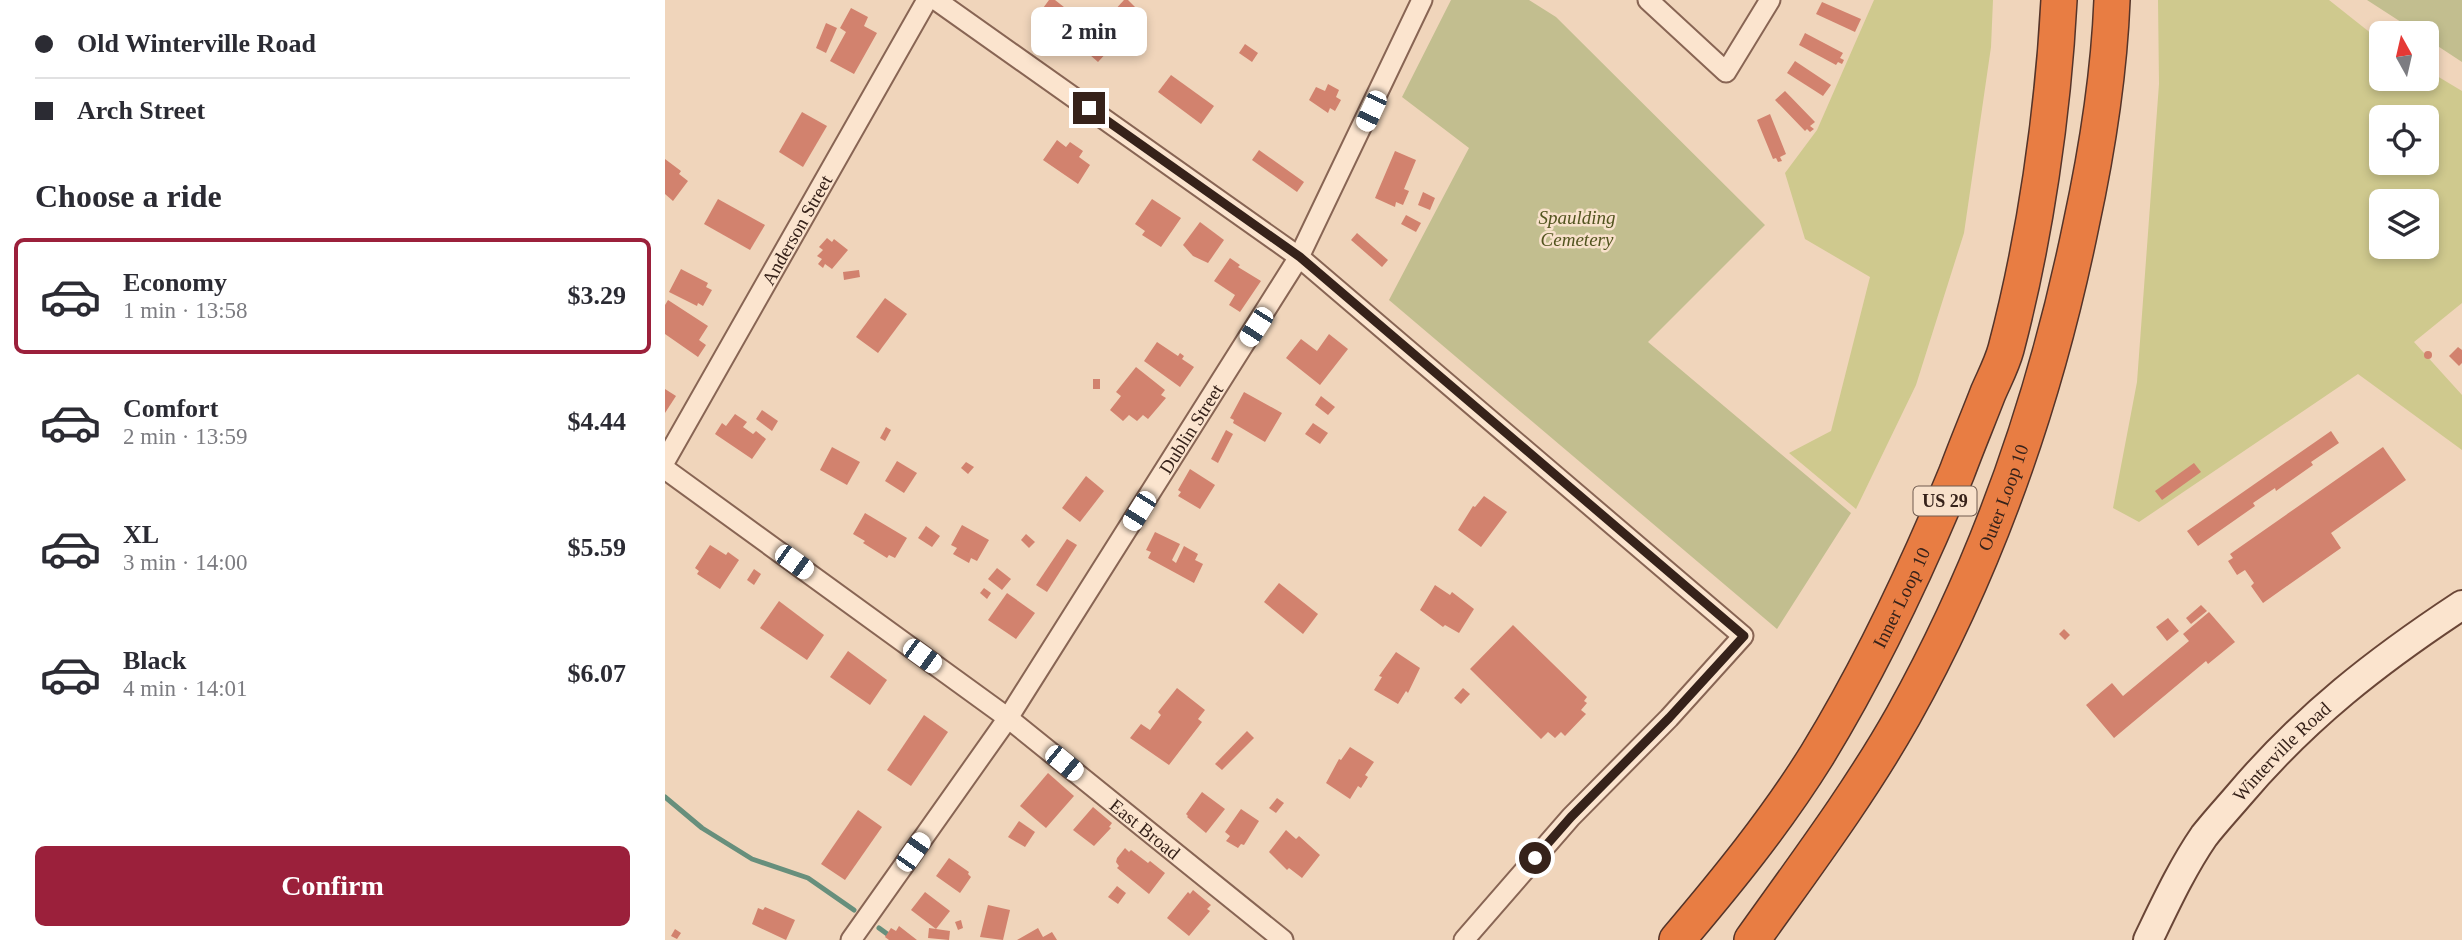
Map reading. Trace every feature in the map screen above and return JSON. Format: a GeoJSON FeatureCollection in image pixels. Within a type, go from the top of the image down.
{"type":"FeatureCollection","features":[{"type":"Feature","properties":{"kind":"highway","name":"Inner Loop 10"},"geometry":{"type":"LineString","coordinates":[[1677,940],[1728,879],[1783,806],[1816,756],[1888,625],[1931,535],[1966,449],[2005,352],[2020,285],[2041,172],[2059,0]]}},
{"type":"Feature","properties":{"kind":"highway","name":"Outer Loop 10"},"geometry":{"type":"LineString","coordinates":[[1752,940],[1874,765],[1903,715],[1992,530],[2023,443],[2054,342],[2074,260],[2096,157],[2112,0]]}},
{"type":"Feature","properties":{"kind":"street","name":"Anderson Street"},"geometry":{"type":"LineString","coordinates":[[665,461],[927,0]]}},
{"type":"Feature","properties":{"kind":"street"},"geometry":{"type":"LineString","coordinates":[[936,0],[1300,257],[1744,636],[1669,718],[1571,817],[1464,940]]}},
{"type":"Feature","properties":{"kind":"street","name":"Dublin Street"},"geometry":{"type":"LineString","coordinates":[[851,940],[1008,718],[1300,257],[1422,0]]}},
{"type":"Feature","properties":{"kind":"street"},"geometry":{"type":"LineString","coordinates":[[1648,0],[1726,72],[1770,0]]}},
{"type":"Feature","properties":{"kind":"street","name":"East Broad"},"geometry":{"type":"LineString","coordinates":[[665,469],[1008,718],[1283,940]]}},
{"type":"Feature","properties":{"kind":"street","name":"Winterville Road"},"geometry":{"type":"LineString","coordinates":[[2148,940],[2166,901],[2204,836],[2270,758],[2334,699],[2395,649],[2462,605]]}},
{"type":"Feature","properties":{"kind":"shaded area"},"geometry":{"type":"Polygon","coordinates":[[[1874,0],[1993,0],[1991,47],[1964,233],[1916,385],[1856,509],[1789,453],[1831,431],[1870,277],[1805,239],[1785,173],[1817,130],[1874,0]]]}},
{"type":"Feature","properties":{"kind":"shaded area"},"geometry":{"type":"Polygon","coordinates":[[[2158,0],[2329,0],[2369,32],[2369,91],[2439,91],[2439,77],[2462,91],[2462,303],[2414,342],[2462,395],[2462,450],[2358,374],[2139,522],[2113,508],[2137,382],[2159,84],[2158,0]]]}},
{"type":"Feature","properties":{"kind":"green space","name":"Spaulding Cemetery"},"geometry":{"type":"Polygon","coordinates":[[[1451,0],[1529,0],[1556,17],[1765,225],[1648,342],[1851,513],[1777,629],[1389,300],[1469,148],[1402,97],[1451,0]]]}},
{"type":"Feature","properties":{"kind":"green space"},"geometry":{"type":"Polygon","coordinates":[[[2367,0],[2462,0],[2462,62],[2439,47],[2439,21],[2399,21],[2367,0]]]}},
{"type":"Feature","properties":{"kind":"building"},"geometry":{"type":"Polygon","coordinates":[[[1049,0],[1055,0],[1069,11],[1048,36],[1038,28],[1041,24],[1035,19],[1049,0]]]}},
{"type":"Feature","properties":{"kind":"building"},"geometry":{"type":"Polygon","coordinates":[[[1124,0],[1128,0],[1142,14],[1098,62],[1081,47],[1124,0]]]}},
{"type":"Feature","properties":{"kind":"building"},"geometry":{"type":"Polygon","coordinates":[[[1822,2],[1861,19],[1855,32],[1816,14],[1822,2]]]}},
{"type":"Feature","properties":{"kind":"building"},"geometry":{"type":"Polygon","coordinates":[[[851,8],[868,17],[864,26],[877,33],[854,74],[830,61],[846,32],[840,28],[851,8]]]}},
{"type":"Feature","properties":{"kind":"building"},"geometry":{"type":"Polygon","coordinates":[[[826,23],[837,28],[826,53],[816,48],[826,23]]]}},
{"type":"Feature","properties":{"kind":"building"},"geometry":{"type":"Polygon","coordinates":[[[1805,33],[1843,53],[1840,58],[1844,60],[1842,64],[1838,62],[1836,65],[1799,45],[1805,33]]]}},
{"type":"Feature","properties":{"kind":"building"},"geometry":{"type":"Polygon","coordinates":[[[1245,44],[1258,53],[1252,62],[1239,53],[1245,44]]]}},
{"type":"Feature","properties":{"kind":"building"},"geometry":{"type":"Polygon","coordinates":[[[1795,61],[1831,85],[1823,96],[1787,73],[1795,61]]]}},
{"type":"Feature","properties":{"kind":"building"},"geometry":{"type":"Polygon","coordinates":[[[1171,75],[1214,106],[1201,124],[1158,92],[1171,75]]]}},
{"type":"Feature","properties":{"kind":"building"},"geometry":{"type":"Polygon","coordinates":[[[1328,84],[1339,90],[1336,97],[1341,100],[1335,111],[1330,108],[1328,113],[1309,100],[1316,87],[1325,91],[1328,84]]]}},
{"type":"Feature","properties":{"kind":"building"},"geometry":{"type":"Polygon","coordinates":[[[1785,91],[1815,122],[1810,126],[1814,129],[1810,132],[1807,129],[1805,131],[1775,100],[1785,91]]]}},
{"type":"Feature","properties":{"kind":"building"},"geometry":{"type":"Polygon","coordinates":[[[802,112],[827,126],[803,167],[779,152],[802,112]]]}},
{"type":"Feature","properties":{"kind":"building"},"geometry":{"type":"Polygon","coordinates":[[[1770,114],[1786,154],[1780,157],[1782,161],[1778,162],[1776,158],[1773,159],[1757,120],[1770,114]]]}},
{"type":"Feature","properties":{"kind":"building"},"geometry":{"type":"Polygon","coordinates":[[[1057,140],[1066,147],[1070,142],[1083,151],[1079,157],[1090,165],[1078,184],[1043,160],[1057,140]]]}},
{"type":"Feature","properties":{"kind":"building"},"geometry":{"type":"Polygon","coordinates":[[[1259,150],[1304,182],[1297,192],[1252,160],[1259,150]]]}},
{"type":"Feature","properties":{"kind":"building"},"geometry":{"type":"Polygon","coordinates":[[[1395,151],[1416,160],[1404,189],[1409,191],[1403,205],[1396,202],[1395,207],[1375,198],[1395,151]]]}},
{"type":"Feature","properties":{"kind":"building"},"geometry":{"type":"Polygon","coordinates":[[[665,159],[681,171],[679,174],[688,181],[673,201],[665,194],[665,159]]]}},
{"type":"Feature","properties":{"kind":"building"},"geometry":{"type":"Polygon","coordinates":[[[1423,192],[1435,198],[1430,210],[1418,205],[1423,192]]]}},
{"type":"Feature","properties":{"kind":"building"},"geometry":{"type":"Polygon","coordinates":[[[718,199],[765,225],[750,250],[704,224],[718,199]]]}},
{"type":"Feature","properties":{"kind":"building"},"geometry":{"type":"Polygon","coordinates":[[[1152,199],[1181,218],[1161,247],[1142,235],[1145,231],[1135,224],[1152,199]]]}},
{"type":"Feature","properties":{"kind":"building"},"geometry":{"type":"Polygon","coordinates":[[[1406,215],[1421,223],[1416,232],[1401,224],[1406,215]]]}},
{"type":"Feature","properties":{"kind":"building"},"geometry":{"type":"Polygon","coordinates":[[[1200,222],[1224,240],[1208,263],[1193,256],[1183,245],[1200,222]]]}},
{"type":"Feature","properties":{"kind":"building"},"geometry":{"type":"Polygon","coordinates":[[[1357,233],[1388,260],[1382,267],[1351,240],[1357,233]]]}},
{"type":"Feature","properties":{"kind":"building"},"geometry":{"type":"Polygon","coordinates":[[[827,238],[832,242],[834,239],[848,250],[832,269],[825,264],[823,268],[818,264],[822,259],[817,256],[823,250],[819,247],[827,238]]]}},
{"type":"Feature","properties":{"kind":"building"},"geometry":{"type":"Polygon","coordinates":[[[1230,258],[1240,265],[1238,267],[1261,281],[1240,312],[1229,305],[1235,295],[1214,281],[1230,258]]]}},
{"type":"Feature","properties":{"kind":"building"},"geometry":{"type":"Polygon","coordinates":[[[681,269],[708,283],[706,287],[712,290],[703,306],[698,303],[697,306],[669,292],[681,269]]]}},
{"type":"Feature","properties":{"kind":"building"},"geometry":{"type":"Polygon","coordinates":[[[859,270],[860,277],[844,280],[843,272],[859,270]]]}},
{"type":"Feature","properties":{"kind":"building"},"geometry":{"type":"Polygon","coordinates":[[[885,298],[907,314],[878,353],[856,337],[885,298]]]}},
{"type":"Feature","properties":{"kind":"building"},"geometry":{"type":"Polygon","coordinates":[[[668,300],[708,326],[699,340],[706,345],[698,357],[665,334],[665,305],[668,300]]]}},
{"type":"Feature","properties":{"kind":"building"},"geometry":{"type":"Polygon","coordinates":[[[1329,334],[1348,349],[1320,385],[1286,358],[1301,339],[1317,351],[1329,334]]]}},
{"type":"Feature","properties":{"kind":"building"},"geometry":{"type":"Polygon","coordinates":[[[1157,342],[1178,356],[1180,353],[1184,356],[1182,359],[1194,367],[1180,387],[1144,361],[1157,342]]]}},
{"type":"Feature","properties":{"kind":"building"},"geometry":{"type":"Polygon","coordinates":[[[2458,347],[2462,350],[2462,363],[2459,366],[2449,356],[2458,347]]]}},
{"type":"Feature","properties":{"kind":"building"},"geometry":{"type":"Polygon","coordinates":[[[2428,351],[2432,355],[2428,359],[2424,355],[2428,351]]]}},
{"type":"Feature","properties":{"kind":"building"},"geometry":{"type":"Polygon","coordinates":[[[1136,367],[1165,390],[1161,395],[1166,398],[1148,419],[1143,415],[1137,421],[1129,415],[1123,421],[1110,410],[1121,396],[1116,392],[1136,367]]]}},
{"type":"Feature","properties":{"kind":"building"},"geometry":{"type":"Polygon","coordinates":[[[1093,379],[1100,379],[1100,389],[1093,389],[1093,379]]]}},
{"type":"Feature","properties":{"kind":"building"},"geometry":{"type":"Polygon","coordinates":[[[665,389],[676,396],[665,413],[665,389]]]}},
{"type":"Feature","properties":{"kind":"building"},"geometry":{"type":"Polygon","coordinates":[[[1244,392],[1282,413],[1265,442],[1233,423],[1234,420],[1230,418],[1244,392]]]}},
{"type":"Feature","properties":{"kind":"building"},"geometry":{"type":"Polygon","coordinates":[[[1321,396],[1335,407],[1328,415],[1315,405],[1321,396]]]}},
{"type":"Feature","properties":{"kind":"building"},"geometry":{"type":"Polygon","coordinates":[[[762,410],[778,421],[772,431],[756,419],[762,410]]]}},
{"type":"Feature","properties":{"kind":"building"},"geometry":{"type":"Polygon","coordinates":[[[735,414],[747,422],[743,427],[753,434],[756,431],[766,439],[752,459],[715,434],[722,423],[726,426],[735,414]]]}},
{"type":"Feature","properties":{"kind":"building"},"geometry":{"type":"Polygon","coordinates":[[[1313,423],[1328,433],[1320,444],[1305,434],[1313,423]]]}},
{"type":"Feature","properties":{"kind":"building"},"geometry":{"type":"Polygon","coordinates":[[[886,427],[891,430],[885,441],[880,438],[886,427]]]}},
{"type":"Feature","properties":{"kind":"building"},"geometry":{"type":"Polygon","coordinates":[[[1226,430],[1233,434],[1218,463],[1211,459],[1226,430]]]}},
{"type":"Feature","properties":{"kind":"building"},"geometry":{"type":"Polygon","coordinates":[[[2331,431],[2339,443],[2311,462],[2313,465],[2276,491],[2275,488],[2253,503],[2255,506],[2198,546],[2187,531],[2331,431]]]}},
{"type":"Feature","properties":{"kind":"building"},"geometry":{"type":"Polygon","coordinates":[[[832,447],[860,462],[847,485],[820,470],[832,447]]]}},
{"type":"Feature","properties":{"kind":"building"},"geometry":{"type":"Polygon","coordinates":[[[2383,447],[2406,480],[2331,533],[2341,548],[2263,603],[2251,586],[2254,583],[2245,570],[2237,575],[2228,561],[2233,558],[2230,554],[2383,447]]]}},
{"type":"Feature","properties":{"kind":"building"},"geometry":{"type":"Polygon","coordinates":[[[897,461],[917,473],[904,493],[885,481],[897,461]]]}},
{"type":"Feature","properties":{"kind":"building"},"geometry":{"type":"Polygon","coordinates":[[[966,462],[974,467],[968,474],[961,468],[966,462]]]}},
{"type":"Feature","properties":{"kind":"building"},"geometry":{"type":"Polygon","coordinates":[[[2194,463],[2201,472],[2162,500],[2155,491],[2194,463]]]}},
{"type":"Feature","properties":{"kind":"building"},"geometry":{"type":"Polygon","coordinates":[[[1190,469],[1215,485],[1200,509],[1178,496],[1181,492],[1178,490],[1190,469]]]}},
{"type":"Feature","properties":{"kind":"building"},"geometry":{"type":"Polygon","coordinates":[[[1086,476],[1104,491],[1080,522],[1062,508],[1086,476]]]}},
{"type":"Feature","properties":{"kind":"building"},"geometry":{"type":"Polygon","coordinates":[[[1484,496],[1507,512],[1481,547],[1458,530],[1473,506],[1484,496]]]}},
{"type":"Feature","properties":{"kind":"building"},"geometry":{"type":"Polygon","coordinates":[[[865,513],[907,538],[895,558],[889,555],[887,558],[853,534],[865,513]]]}},
{"type":"Feature","properties":{"kind":"building"},"geometry":{"type":"Polygon","coordinates":[[[962,525],[989,540],[977,561],[971,558],[969,563],[953,554],[957,548],[951,545],[962,525]]]}},
{"type":"Feature","properties":{"kind":"building"},"geometry":{"type":"Polygon","coordinates":[[[926,526],[940,536],[932,547],[918,538],[926,526]]]}},
{"type":"Feature","properties":{"kind":"building"},"geometry":{"type":"Polygon","coordinates":[[[1155,532],[1180,544],[1172,560],[1176,563],[1184,546],[1198,554],[1195,560],[1203,564],[1194,583],[1148,558],[1151,552],[1146,550],[1155,532]]]}},
{"type":"Feature","properties":{"kind":"building"},"geometry":{"type":"Polygon","coordinates":[[[1026,534],[1035,542],[1029,548],[1021,540],[1026,534]]]}},
{"type":"Feature","properties":{"kind":"building"},"geometry":{"type":"Polygon","coordinates":[[[1067,539],[1077,545],[1047,592],[1036,585],[1067,539]]]}},
{"type":"Feature","properties":{"kind":"building"},"geometry":{"type":"Polygon","coordinates":[[[710,545],[739,560],[720,589],[697,574],[699,571],[695,568],[710,545]]]}},
{"type":"Feature","properties":{"kind":"building"},"geometry":{"type":"Polygon","coordinates":[[[997,568],[1011,579],[1002,590],[988,579],[997,568]]]}},
{"type":"Feature","properties":{"kind":"building"},"geometry":{"type":"Polygon","coordinates":[[[754,569],[761,574],[754,585],[747,580],[754,569]]]}},
{"type":"Feature","properties":{"kind":"building"},"geometry":{"type":"Polygon","coordinates":[[[1279,583],[1318,614],[1303,634],[1264,602],[1279,583]]]}},
{"type":"Feature","properties":{"kind":"building"},"geometry":{"type":"Polygon","coordinates":[[[1435,585],[1450,595],[1452,592],[1474,609],[1459,633],[1445,625],[1443,627],[1420,610],[1435,585]]]}},
{"type":"Feature","properties":{"kind":"building"},"geometry":{"type":"Polygon","coordinates":[[[984,588],[991,593],[987,599],[980,593],[984,588]]]}},
{"type":"Feature","properties":{"kind":"building"},"geometry":{"type":"Polygon","coordinates":[[[1007,593],[1035,613],[1016,639],[988,620],[1007,593]]]}},
{"type":"Feature","properties":{"kind":"building"},"geometry":{"type":"Polygon","coordinates":[[[779,601],[824,635],[807,660],[760,628],[779,601]]]}},
{"type":"Feature","properties":{"kind":"building"},"geometry":{"type":"Polygon","coordinates":[[[2201,605],[2207,611],[2191,624],[2186,618],[2201,605]]]}},
{"type":"Feature","properties":{"kind":"building"},"geometry":{"type":"Polygon","coordinates":[[[2209,612],[2235,642],[2208,664],[2206,661],[2114,738],[2086,705],[2112,683],[2123,696],[2189,641],[2183,634],[2209,612]]]}},
{"type":"Feature","properties":{"kind":"building"},"geometry":{"type":"Polygon","coordinates":[[[2168,618],[2179,631],[2167,641],[2156,627],[2168,618]]]}},
{"type":"Feature","properties":{"kind":"building"},"geometry":{"type":"Polygon","coordinates":[[[1513,625],[1587,697],[1584,701],[1587,703],[1581,710],[1586,714],[1565,736],[1561,732],[1555,738],[1548,732],[1541,739],[1470,669],[1513,625]]]}},
{"type":"Feature","properties":{"kind":"building"},"geometry":{"type":"Polygon","coordinates":[[[2064,629],[2070,635],[2065,640],[2059,634],[2064,629]]]}},
{"type":"Feature","properties":{"kind":"building"},"geometry":{"type":"Polygon","coordinates":[[[848,651],[887,680],[870,705],[830,677],[848,651]]]}},
{"type":"Feature","properties":{"kind":"building"},"geometry":{"type":"Polygon","coordinates":[[[1396,652],[1420,668],[1408,693],[1406,691],[1398,704],[1374,690],[1382,677],[1379,676],[1396,652]]]}},
{"type":"Feature","properties":{"kind":"building"},"geometry":{"type":"Polygon","coordinates":[[[1177,688],[1205,710],[1198,719],[1202,722],[1169,765],[1130,738],[1141,724],[1150,730],[1161,715],[1158,712],[1177,688]]]}},
{"type":"Feature","properties":{"kind":"building"},"geometry":{"type":"Polygon","coordinates":[[[1463,688],[1470,694],[1461,704],[1454,698],[1463,688]]]}},
{"type":"Feature","properties":{"kind":"building"},"geometry":{"type":"Polygon","coordinates":[[[924,715],[948,732],[911,786],[887,770],[924,715]]]}},
{"type":"Feature","properties":{"kind":"building"},"geometry":{"type":"Polygon","coordinates":[[[1247,731],[1254,738],[1222,770],[1215,764],[1247,731]]]}},
{"type":"Feature","properties":{"kind":"building"},"geometry":{"type":"Polygon","coordinates":[[[1350,747],[1374,762],[1365,775],[1368,777],[1361,788],[1358,786],[1350,799],[1326,783],[1339,759],[1341,760],[1350,747]]]}},
{"type":"Feature","properties":{"kind":"building"},"geometry":{"type":"Polygon","coordinates":[[[1048,773],[1074,796],[1046,828],[1020,806],[1048,773]]]}},
{"type":"Feature","properties":{"kind":"building"},"geometry":{"type":"Polygon","coordinates":[[[1202,792],[1225,809],[1206,833],[1186,814],[1202,792]]]}},
{"type":"Feature","properties":{"kind":"building"},"geometry":{"type":"Polygon","coordinates":[[[1277,798],[1284,803],[1276,813],[1269,808],[1277,798]]]}},
{"type":"Feature","properties":{"kind":"building"},"geometry":{"type":"Polygon","coordinates":[[[1093,807],[1112,823],[1109,827],[1111,828],[1094,846],[1073,830],[1093,807]]]}},
{"type":"Feature","properties":{"kind":"building"},"geometry":{"type":"Polygon","coordinates":[[[1241,809],[1259,821],[1244,845],[1241,844],[1238,848],[1226,841],[1230,836],[1225,832],[1241,809]]]}},
{"type":"Feature","properties":{"kind":"building"},"geometry":{"type":"Polygon","coordinates":[[[858,810],[882,827],[845,880],[821,864],[858,810]]]}},
{"type":"Feature","properties":{"kind":"building"},"geometry":{"type":"Polygon","coordinates":[[[1019,821],[1035,832],[1025,847],[1008,837],[1019,821]]]}},
{"type":"Feature","properties":{"kind":"building"},"geometry":{"type":"Polygon","coordinates":[[[1286,830],[1296,839],[1299,836],[1320,855],[1302,878],[1289,868],[1287,870],[1269,852],[1286,830]]]}},
{"type":"Feature","properties":{"kind":"building"},"geometry":{"type":"Polygon","coordinates":[[[1125,848],[1148,863],[1150,861],[1165,873],[1149,894],[1117,868],[1117,858],[1125,848]]]}},
{"type":"Feature","properties":{"kind":"building"},"geometry":{"type":"Polygon","coordinates":[[[949,858],[969,872],[971,877],[960,893],[936,876],[949,858]]]}},
{"type":"Feature","properties":{"kind":"building"},"geometry":{"type":"Polygon","coordinates":[[[1117,886],[1126,893],[1118,904],[1108,897],[1117,886]]]}},
{"type":"Feature","properties":{"kind":"building"},"geometry":{"type":"Polygon","coordinates":[[[1193,890],[1211,905],[1207,909],[1210,911],[1189,936],[1167,918],[1188,892],[1190,894],[1193,890]]]}},
{"type":"Feature","properties":{"kind":"building"},"geometry":{"type":"Polygon","coordinates":[[[925,892],[950,911],[936,929],[911,910],[925,892]]]}},
{"type":"Feature","properties":{"kind":"building"},"geometry":{"type":"Polygon","coordinates":[[[988,905],[1010,910],[1003,940],[980,937],[988,905]]]}},
{"type":"Feature","properties":{"kind":"building"},"geometry":{"type":"Polygon","coordinates":[[[765,907],[795,920],[786,940],[752,924],[758,908],[763,910],[765,907]]]}},
{"type":"Feature","properties":{"kind":"building"},"geometry":{"type":"Polygon","coordinates":[[[961,920],[963,928],[958,930],[955,922],[961,920]]]}},
{"type":"Feature","properties":{"kind":"building"},"geometry":{"type":"Polygon","coordinates":[[[899,926],[917,940],[889,940],[885,937],[891,928],[896,931],[899,926]]]}},
{"type":"Feature","properties":{"kind":"building"},"geometry":{"type":"Polygon","coordinates":[[[929,928],[950,931],[949,940],[928,938],[929,928]]]}},
{"type":"Feature","properties":{"kind":"building"},"geometry":{"type":"Polygon","coordinates":[[[1038,928],[1043,937],[1052,932],[1057,940],[1017,940],[1038,928]]]}},
{"type":"Feature","properties":{"kind":"building"},"geometry":{"type":"Polygon","coordinates":[[[675,929],[681,933],[677,939],[671,936],[675,929]]]}},
{"type":"Feature","properties":{"kind":"waterway"},"geometry":{"type":"LineString","coordinates":[[665,797],[702,828],[752,859],[808,878],[854,910]]}},
{"type":"Feature","properties":{"kind":"waterway"},"geometry":{"type":"LineString","coordinates":[[879,928],[890,936],[903,940]]}},
{"type":"Feature","properties":{"kind":"route"},"geometry":{"type":"LineString","coordinates":[[1089,108],[1300,257],[1744,636],[1535,858]]}}]}
